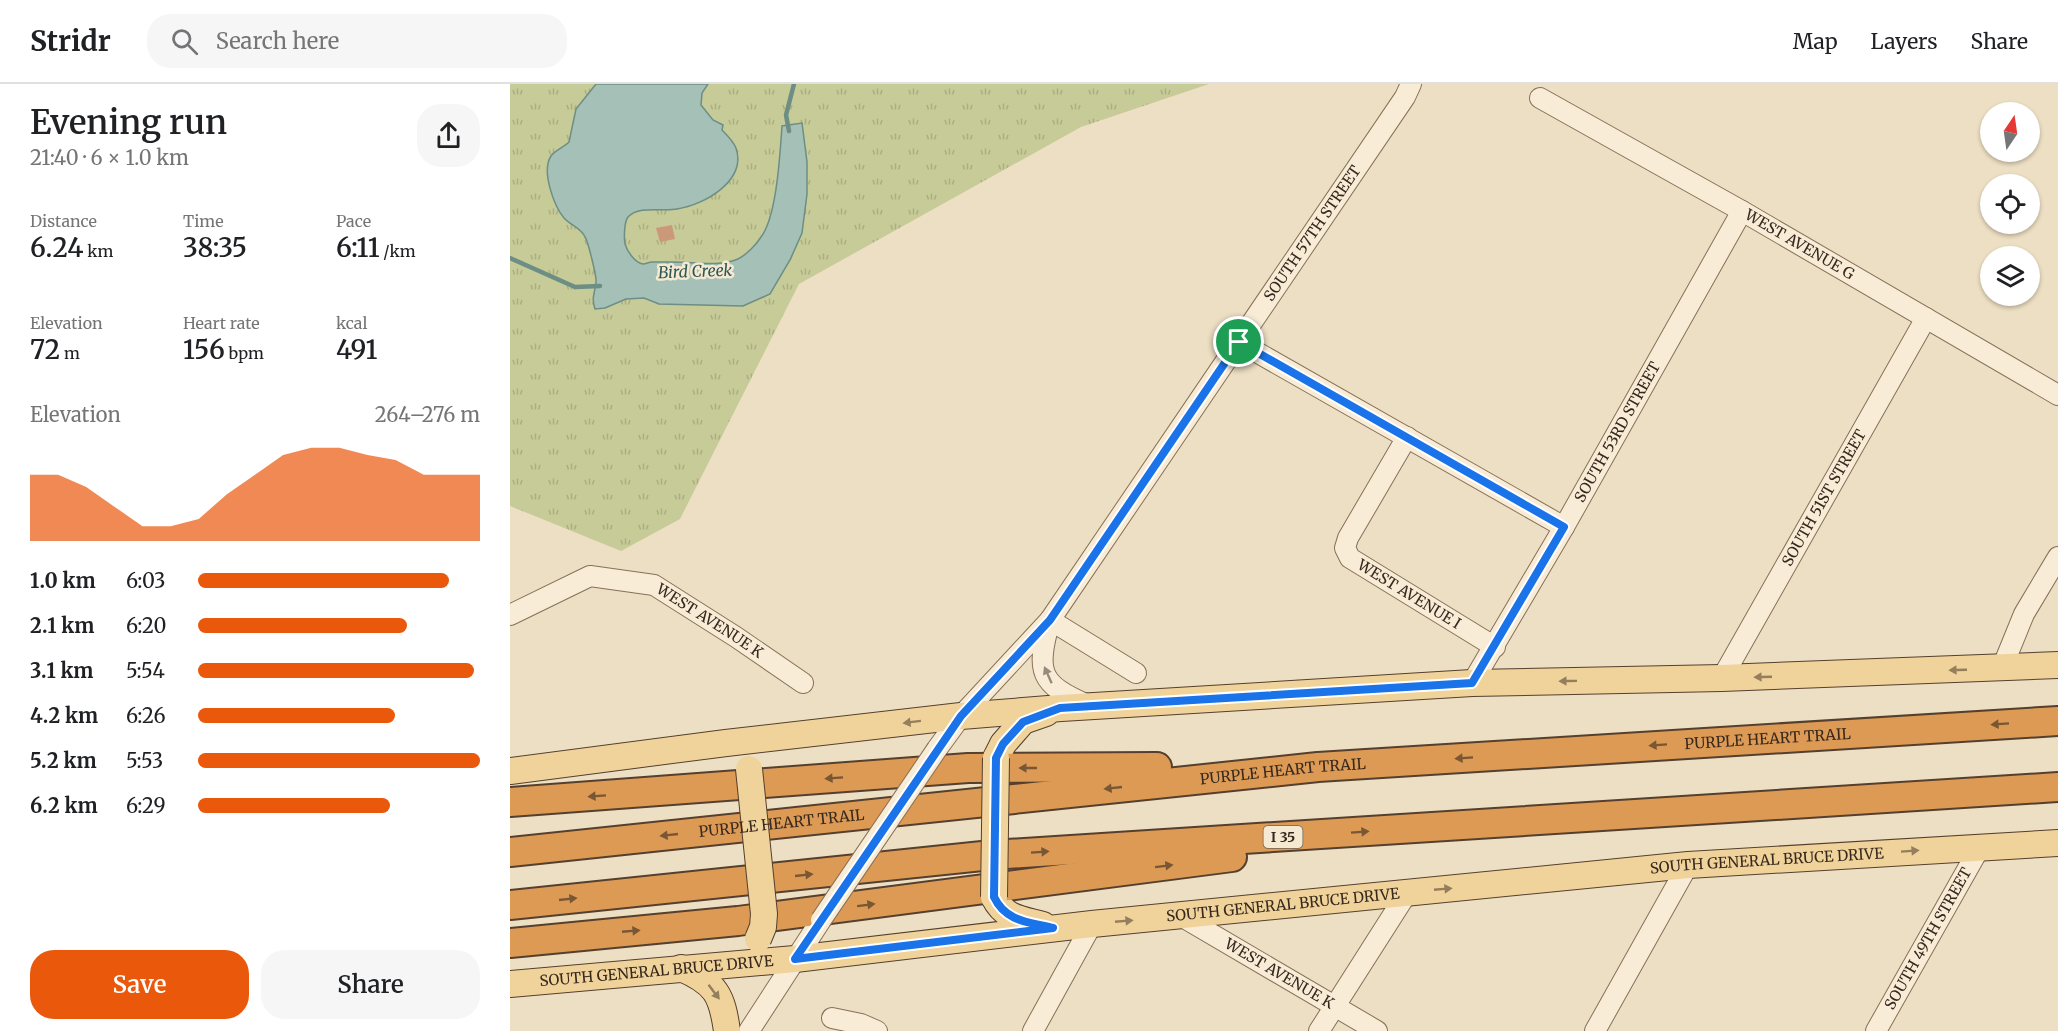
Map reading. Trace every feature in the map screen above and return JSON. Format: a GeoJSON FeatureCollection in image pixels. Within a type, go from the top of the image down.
{"type":"FeatureCollection","features":[{"type":"Feature","properties":{"kind":"highway","name":"PURPLE HEART TRAIL"},"geometry":{"type":"LineString","coordinates":[[510,852],[1318,767],[2058,721]]}},
{"type":"Feature","properties":{"kind":"highway"},"geometry":{"type":"LineString","coordinates":[[510,802],[968,768],[1318,767]]}},
{"type":"Feature","properties":{"kind":"highway","name":"I 35"},"geometry":{"type":"LineString","coordinates":[[510,905],[992,855],[2058,787]]}},
{"type":"Feature","properties":{"kind":"highway"},"geometry":{"type":"LineString","coordinates":[[510,943],[738,921],[1223,859],[1328,834]]}},
{"type":"Feature","properties":{"kind":"main road"},"geometry":{"type":"LineString","coordinates":[[510,771],[961,716],[1060,708],[1472,683],[1722,678],[2058,665]]}},
{"type":"Feature","properties":{"kind":"main road"},"geometry":{"type":"LineString","coordinates":[[1053,928],[1011,917],[1000,909],[994,897],[996,758],[1003,744],[1023,722],[1060,708]]}},
{"type":"Feature","properties":{"kind":"main road"},"geometry":{"type":"LineString","coordinates":[[681,968],[745,947],[758,939],[763,927],[764,914],[749,769],[726,743]]}},
{"type":"Feature","properties":{"kind":"main road","name":"SOUTH GENERAL BRUCE DRIVE"},"geometry":{"type":"LineString","coordinates":[[510,984],[795,959],[1053,928],[1688,865],[2058,843]]}},
{"type":"Feature","properties":{"kind":"main road"},"geometry":{"type":"LineString","coordinates":[[681,968],[698,975],[715,990],[723,1006],[727,1031]]}},
{"type":"Feature","properties":{"kind":"street","name":"SOUTH 57TH STREET"},"geometry":{"type":"LineString","coordinates":[[749,1031],[821,920],[961,716],[1050,620],[1405,97],[1411,84]]}},
{"type":"Feature","properties":{"kind":"street","name":"WEST AVENUE G"},"geometry":{"type":"LineString","coordinates":[[1540,98],[1742,211],[2058,395]]}},
{"type":"Feature","properties":{"kind":"street","name":"SOUTH 53RD STREET"},"geometry":{"type":"LineString","coordinates":[[1472,683],[1564,527],[1742,211]]}},
{"type":"Feature","properties":{"kind":"street","name":"SOUTH 51ST STREET"},"geometry":{"type":"LineString","coordinates":[[1722,678],[1926,318]]}},
{"type":"Feature","properties":{"kind":"street"},"geometry":{"type":"LineString","coordinates":[[1239,342],[1564,527]]}},
{"type":"Feature","properties":{"kind":"street","name":"WEST AVENUE I"},"geometry":{"type":"LineString","coordinates":[[1407,437],[1348,538],[1345,548],[1350,558],[1495,647]]}},
{"type":"Feature","properties":{"kind":"street"},"geometry":{"type":"LineString","coordinates":[[2002,668],[2024,614],[2058,556]]}},
{"type":"Feature","properties":{"kind":"street","name":"WEST AVENUE K"},"geometry":{"type":"LineString","coordinates":[[510,615],[590,576],[654,585],[803,683]]}},
{"type":"Feature","properties":{"kind":"street","name":"SOUTH 57TH STREET"},"geometry":{"type":"LineString","coordinates":[[1050,620],[1042,652],[1049,682],[1059,692],[1092,707]]}},
{"type":"Feature","properties":{"kind":"street"},"geometry":{"type":"LineString","coordinates":[[1050,620],[1136,673]]}},
{"type":"Feature","properties":{"kind":"street","name":"SOUTH 49TH STREET"},"geometry":{"type":"LineString","coordinates":[[1876,1031],[1980,846]]}},
{"type":"Feature","properties":{"kind":"street"},"geometry":{"type":"LineString","coordinates":[[1594,1031],[1688,865]]}},
{"type":"Feature","properties":{"kind":"street"},"geometry":{"type":"LineString","coordinates":[[1318,1031],[1407,892]]}},
{"type":"Feature","properties":{"kind":"street","name":"WEST AVENUE K"},"geometry":{"type":"LineString","coordinates":[[1181,916],[1335,1004],[1377,1031]]}},
{"type":"Feature","properties":{"kind":"street"},"geometry":{"type":"LineString","coordinates":[[1033,1031],[1092,924]]}},
{"type":"Feature","properties":{"kind":"street"},"geometry":{"type":"LineString","coordinates":[[832,1018],[861,1024],[877,1031]]}},
{"type":"Feature","properties":{"kind":"green space"},"geometry":{"type":"Polygon","coordinates":[[[510,84],[1209,84],[1081,127],[799,284],[680,519],[621,551],[510,506],[510,84]]]}},
{"type":"Feature","properties":{"kind":"water"},"geometry":{"type":"Polygon","coordinates":[[[596,84],[708,84],[702,93],[701,105],[713,120],[723,125],[722,130],[736,148],[738,160],[735,171],[729,181],[710,197],[688,207],[638,211],[628,217],[624,234],[625,244],[632,256],[643,264],[652,262],[723,263],[738,259],[754,246],[761,237],[771,215],[777,184],[782,126],[802,123],[807,162],[807,194],[802,233],[790,260],[770,294],[743,306],[659,304],[644,298],[626,299],[605,308],[595,309],[593,298],[596,279],[586,240],[581,231],[560,213],[550,188],[547,170],[548,162],[554,152],[569,142],[576,109],[596,84]]]}},
{"type":"Feature","properties":{"kind":"building"},"geometry":{"type":"Polygon","coordinates":[[[672,225],[675,239],[660,242],[656,228],[672,225]]]}},
{"type":"Feature","properties":{"kind":"waterway","name":"Bird Creek"},"geometry":{"type":"LineString","coordinates":[[789,131],[786,115],[794,84]]}},
{"type":"Feature","properties":{"kind":"waterway","name":"Bird Creek"},"geometry":{"type":"LineString","coordinates":[[510,258],[575,287],[600,286]]}},
{"type":"Feature","properties":{"kind":"route"},"geometry":{"type":"LineString","coordinates":[[1239,342],[1564,527],[1472,683],[1060,708],[1023,722],[1003,744],[996,758],[994,897],[1000,909],[1011,917],[1053,928],[795,959],[961,716],[1050,620],[1239,342]]}}]}
